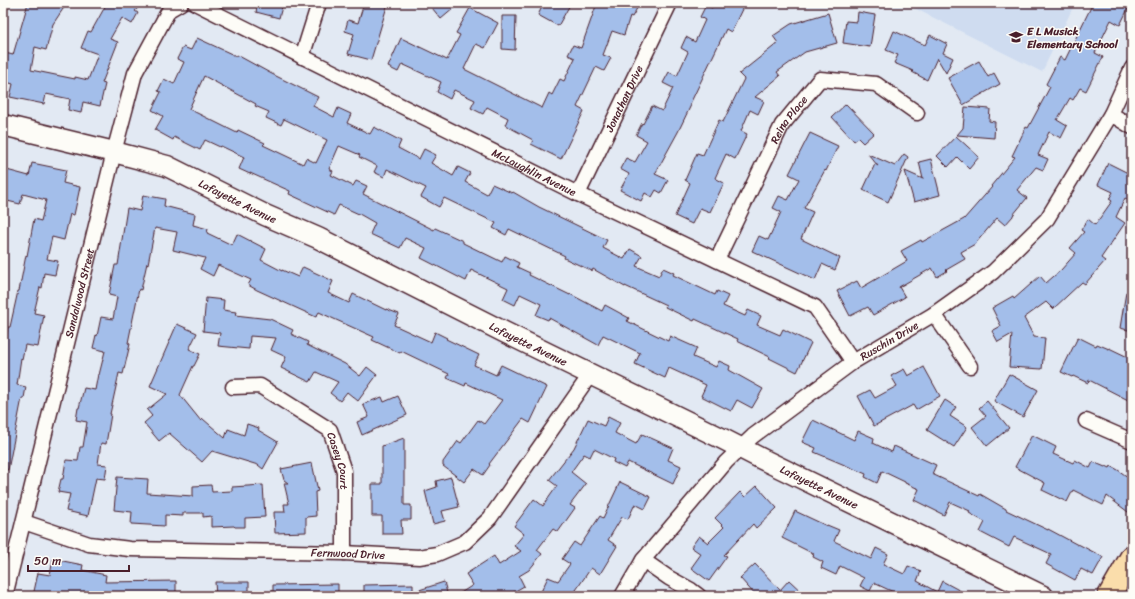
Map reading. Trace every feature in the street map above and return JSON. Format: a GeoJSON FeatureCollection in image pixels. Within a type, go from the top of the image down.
{"type":"FeatureCollection","features":[{"type":"Feature","properties":{"kind":"main road"},"geometry":{"type":"LineString","coordinates":[[1109,596],[1132,556]]}},
{"type":"Feature","properties":{"kind":"street","name":"Sandalwood Street"},"geometry":{"type":"LineString","coordinates":[[6,596],[114,152],[135,73],[169,10],[181,3]]}},
{"type":"Feature","properties":{"kind":"street","name":"McLaughlin Avenue"},"geometry":{"type":"LineString","coordinates":[[195,3],[578,194],[815,307],[853,362]]}},
{"type":"Feature","properties":{"kind":"street"},"geometry":{"type":"LineString","coordinates":[[302,57],[319,3]]}},
{"type":"Feature","properties":{"kind":"street","name":"Jonathan Drive"},"geometry":{"type":"LineString","coordinates":[[578,194],[669,3]]}},
{"type":"Feature","properties":{"kind":"street","name":"Ruschin Drive"},"geometry":{"type":"LineString","coordinates":[[622,596],[643,560],[726,462],[753,436],[853,362],[934,314],[993,272],[1047,219],[1111,114],[1132,68]]}},
{"type":"Feature","properties":{"kind":"street","name":"Reina Place"},"geometry":{"type":"LineString","coordinates":[[717,260],[782,125],[820,78],[876,84],[917,112]]}},
{"type":"Feature","properties":{"kind":"street"},"geometry":{"type":"LineString","coordinates":[[1111,114],[1132,127]]}},
{"type":"Feature","properties":{"kind":"street","name":"Lafayette Avenue"},"geometry":{"type":"LineString","coordinates":[[3,125],[167,166],[265,215],[318,238],[590,375],[1043,596]]}},
{"type":"Feature","properties":{"kind":"street"},"geometry":{"type":"LineString","coordinates":[[934,314],[970,366]]}},
{"type":"Feature","properties":{"kind":"street","name":"Fernwood Drive"},"geometry":{"type":"LineString","coordinates":[[24,522],[89,544],[130,549],[419,556],[437,554],[466,542],[490,518],[590,375]]}},
{"type":"Feature","properties":{"kind":"street","name":"Casey Court"},"geometry":{"type":"LineString","coordinates":[[233,387],[260,386],[330,430],[344,471],[344,553]]}},
{"type":"Feature","properties":{"kind":"street"},"geometry":{"type":"LineString","coordinates":[[1086,421],[1132,441]]}},
{"type":"Feature","properties":{"kind":"street"},"geometry":{"type":"LineString","coordinates":[[643,560],[668,578],[699,596]]}},
{"type":"Feature","properties":{"kind":"shaded area","name":"E L Musick Elementary School"},"geometry":{"type":"Polygon","coordinates":[[[904,3],[1075,3],[1042,72],[904,3]]]}},
{"type":"Feature","properties":{"kind":"building"},"geometry":{"type":"Polygon","coordinates":[[[28,3],[67,3],[53,24],[46,50],[35,47],[31,70],[75,79],[75,77],[88,80],[98,54],[81,48],[88,31],[91,32],[107,3],[142,3],[135,11],[138,13],[132,24],[122,18],[110,39],[118,42],[102,83],[105,84],[100,106],[83,102],[81,113],[68,110],[70,99],[46,94],[44,104],[10,97],[13,84],[3,81],[3,61],[5,53],[13,55],[28,3]]]}},
{"type":"Feature","properties":{"kind":"building"},"geometry":{"type":"Polygon","coordinates":[[[258,3],[283,3],[279,18],[256,12],[258,3]]]}},
{"type":"Feature","properties":{"kind":"building"},"geometry":{"type":"Polygon","coordinates":[[[364,3],[388,3],[371,60],[348,54],[354,34],[345,31],[348,20],[358,23],[364,3]]]}},
{"type":"Feature","properties":{"kind":"building"},"geometry":{"type":"Polygon","coordinates":[[[428,3],[460,3],[441,19],[428,3]]]}},
{"type":"Feature","properties":{"kind":"building"},"geometry":{"type":"Polygon","coordinates":[[[544,3],[571,3],[558,26],[538,15],[544,3]]]}},
{"type":"Feature","properties":{"kind":"building"},"geometry":{"type":"Polygon","coordinates":[[[597,3],[640,3],[632,17],[630,16],[624,35],[612,31],[603,55],[611,58],[604,71],[596,67],[577,107],[584,111],[561,159],[531,144],[533,140],[505,125],[508,118],[487,107],[483,114],[471,108],[475,100],[454,90],[450,99],[437,92],[441,82],[402,64],[398,72],[388,67],[401,38],[447,60],[460,35],[456,33],[470,8],[498,23],[485,48],[476,44],[464,69],[542,108],[549,93],[552,95],[560,79],[564,81],[575,58],[568,55],[573,45],[581,48],[597,3]]]}},
{"type":"Feature","properties":{"kind":"building"},"geometry":{"type":"Polygon","coordinates":[[[714,3],[745,3],[731,32],[726,29],[678,132],[655,174],[668,180],[661,193],[656,190],[652,197],[645,193],[641,201],[620,190],[629,174],[620,169],[626,158],[635,162],[647,141],[636,135],[652,106],[662,111],[673,88],[663,83],[669,72],[677,76],[688,52],[681,48],[686,37],[695,42],[705,20],[700,17],[706,5],[712,8],[714,3]]]}},
{"type":"Feature","properties":{"kind":"building"},"geometry":{"type":"Polygon","coordinates":[[[1093,3],[1131,3],[1120,25],[1111,20],[1095,53],[1103,57],[1086,91],[1080,88],[1073,100],[1070,98],[1057,120],[1067,126],[1061,138],[1049,132],[1038,155],[1048,159],[1043,170],[1036,167],[1017,190],[1027,198],[1005,225],[997,218],[975,244],[961,252],[965,259],[946,270],[947,271],[937,277],[932,268],[899,287],[905,297],[873,315],[868,307],[850,316],[837,291],[857,281],[861,288],[907,261],[901,251],[921,240],[922,242],[964,219],[992,187],[991,186],[1015,157],[1012,156],[1026,127],[1028,128],[1050,87],[1046,84],[1060,57],[1065,60],[1093,3]]]}},
{"type":"Feature","properties":{"kind":"building"},"geometry":{"type":"Polygon","coordinates":[[[858,12],[875,15],[870,47],[843,43],[846,21],[857,22],[858,12]]]}},
{"type":"Feature","properties":{"kind":"building"},"geometry":{"type":"Polygon","coordinates":[[[828,13],[837,43],[805,52],[777,72],[780,76],[755,97],[764,101],[758,114],[750,110],[741,131],[747,134],[735,159],[726,154],[715,178],[724,183],[710,212],[700,208],[692,224],[675,216],[690,183],[685,180],[697,153],[703,155],[719,120],[723,122],[744,79],[739,74],[778,43],[773,36],[791,24],[828,13]]]}},
{"type":"Feature","properties":{"kind":"building"},"geometry":{"type":"Polygon","coordinates":[[[502,16],[516,16],[515,50],[502,49],[502,16]]]}},
{"type":"Feature","properties":{"kind":"building"},"geometry":{"type":"Polygon","coordinates":[[[894,31],[925,45],[930,35],[947,44],[943,53],[953,58],[946,73],[937,58],[927,80],[912,72],[913,71],[894,63],[898,55],[886,50],[894,31]]]}},
{"type":"Feature","properties":{"kind":"building"},"geometry":{"type":"Polygon","coordinates":[[[197,38],[236,56],[237,55],[318,97],[313,106],[334,117],[338,108],[351,114],[347,123],[370,134],[374,127],[401,141],[398,148],[419,159],[424,149],[436,155],[431,163],[453,176],[458,167],[470,173],[465,182],[487,194],[492,184],[512,193],[513,192],[539,207],[607,240],[603,248],[624,259],[630,249],[642,256],[636,266],[659,276],[663,268],[674,273],[673,275],[715,295],[717,291],[728,296],[723,306],[745,316],[748,310],[761,316],[757,325],[780,335],[783,329],[811,343],[797,372],[737,341],[738,339],[695,319],[694,321],[665,307],[666,305],[625,287],[593,269],[592,271],[564,258],[565,256],[509,229],[506,235],[493,228],[496,223],[444,198],[439,207],[421,197],[426,188],[387,169],[384,177],[374,172],[377,166],[359,157],[360,155],[339,146],[329,169],[333,171],[331,175],[353,186],[356,181],[367,186],[363,194],[434,230],[435,228],[463,241],[463,243],[502,262],[505,256],[519,263],[517,267],[530,273],[529,275],[602,311],[605,305],[629,318],[627,321],[668,341],[670,336],[697,348],[693,357],[716,367],[719,361],[730,366],[729,370],[763,389],[752,408],[737,400],[731,411],[701,396],[706,385],[669,368],[665,378],[635,364],[640,353],[603,335],[598,345],[549,318],[548,320],[536,315],[541,304],[520,294],[515,305],[503,299],[508,288],[471,270],[466,281],[421,258],[426,248],[405,238],[400,248],[370,234],[375,223],[361,215],[339,205],[334,215],[289,194],[290,191],[239,169],[244,157],[205,140],[200,150],[174,137],[173,140],[155,130],[163,116],[152,110],[161,92],[158,91],[164,79],[174,84],[184,62],[177,59],[183,47],[191,50],[197,38]],[[204,76],[189,109],[237,133],[238,130],[265,143],[263,145],[303,164],[306,158],[316,163],[327,140],[284,119],[281,125],[266,118],[269,112],[255,106],[256,104],[204,76]]]}},
{"type":"Feature","properties":{"kind":"building"},"geometry":{"type":"Polygon","coordinates":[[[979,61],[988,77],[994,73],[1000,84],[963,105],[948,78],[979,61]]]}},
{"type":"Feature","properties":{"kind":"building"},"geometry":{"type":"Polygon","coordinates":[[[846,104],[874,133],[863,143],[858,138],[854,141],[832,117],[846,104]]]}},
{"type":"Feature","properties":{"kind":"building"},"geometry":{"type":"Polygon","coordinates":[[[965,107],[990,109],[989,121],[995,122],[994,138],[957,135],[963,128],[965,107]]]}},
{"type":"Feature","properties":{"kind":"building"},"geometry":{"type":"Polygon","coordinates":[[[810,133],[838,146],[826,171],[825,170],[804,208],[813,212],[801,239],[840,258],[835,270],[822,264],[815,280],[752,251],[759,236],[768,240],[781,212],[773,208],[779,196],[788,200],[799,179],[789,174],[810,133]]]}},
{"type":"Feature","properties":{"kind":"building"},"geometry":{"type":"Polygon","coordinates":[[[956,136],[979,157],[969,169],[957,157],[948,167],[937,156],[956,136]]]}},
{"type":"Feature","properties":{"kind":"building"},"geometry":{"type":"Polygon","coordinates":[[[868,154],[895,166],[904,154],[908,157],[888,202],[863,190],[875,164],[878,166],[868,154]]]}},
{"type":"Feature","properties":{"kind":"building"},"geometry":{"type":"Polygon","coordinates":[[[931,159],[940,195],[914,202],[905,171],[923,179],[919,162],[931,159]]]}},
{"type":"Feature","properties":{"kind":"building"},"geometry":{"type":"Polygon","coordinates":[[[32,163],[66,170],[63,183],[80,187],[74,215],[70,214],[64,240],[52,237],[47,259],[58,261],[55,275],[44,273],[42,288],[40,287],[34,313],[44,315],[38,347],[25,345],[22,359],[21,358],[17,385],[26,387],[24,398],[22,398],[8,470],[3,469],[3,353],[8,327],[10,327],[19,291],[34,219],[41,221],[46,200],[23,194],[20,204],[3,200],[3,169],[29,176],[32,163]]]}},
{"type":"Feature","properties":{"kind":"building"},"geometry":{"type":"Polygon","coordinates":[[[1108,163],[1132,175],[1132,202],[1125,198],[1116,217],[1125,223],[1101,258],[1105,261],[1085,284],[1082,282],[1053,309],[1046,302],[1024,318],[1034,337],[1045,338],[1042,369],[1009,367],[1012,334],[998,342],[992,331],[1001,326],[992,308],[1013,296],[1014,299],[1040,276],[1046,283],[1061,270],[1076,253],[1070,248],[1084,232],[1081,230],[1088,219],[1095,225],[1112,201],[1109,199],[1113,192],[1098,185],[1108,163]]]}},
{"type":"Feature","properties":{"kind":"building"},"geometry":{"type":"Polygon","coordinates":[[[143,195],[165,199],[164,206],[195,214],[193,225],[208,229],[207,233],[232,245],[237,234],[266,249],[261,260],[282,271],[298,277],[303,267],[333,281],[328,293],[349,303],[353,294],[386,310],[399,314],[394,325],[431,342],[435,332],[447,338],[446,339],[479,355],[474,365],[496,375],[501,365],[547,387],[530,423],[523,419],[489,464],[490,465],[483,475],[474,469],[464,482],[443,466],[443,462],[458,441],[461,443],[478,420],[484,424],[502,400],[466,383],[465,386],[447,378],[449,374],[401,351],[400,353],[372,340],[374,337],[319,312],[316,317],[257,290],[248,285],[251,280],[218,265],[213,276],[200,269],[205,258],[173,250],[177,232],[155,228],[148,264],[147,263],[141,290],[139,289],[128,343],[130,344],[123,374],[119,373],[110,414],[106,444],[101,443],[98,464],[107,465],[105,479],[96,478],[88,516],[66,511],[70,494],[58,492],[61,479],[63,479],[66,460],[78,461],[80,447],[83,447],[87,422],[76,420],[78,408],[84,388],[95,390],[98,374],[99,375],[105,351],[93,348],[101,317],[113,319],[117,297],[109,295],[115,265],[118,265],[127,208],[140,211],[143,195]]]}},
{"type":"Feature","properties":{"kind":"building"},"geometry":{"type":"Polygon","coordinates":[[[1126,292],[1132,293],[1132,331],[1120,328],[1126,292]]]}},
{"type":"Feature","properties":{"kind":"building"},"geometry":{"type":"Polygon","coordinates":[[[206,298],[224,300],[223,310],[236,312],[235,315],[270,319],[293,330],[291,334],[308,342],[307,345],[345,364],[360,376],[367,367],[377,375],[358,401],[347,392],[340,401],[330,393],[338,382],[316,372],[310,382],[281,368],[286,357],[271,350],[276,338],[250,336],[249,349],[218,346],[220,333],[203,331],[206,298]]]}},
{"type":"Feature","properties":{"kind":"building"},"geometry":{"type":"Polygon","coordinates":[[[177,324],[197,333],[189,349],[200,354],[180,395],[201,421],[203,419],[225,438],[228,429],[244,435],[247,424],[259,428],[258,430],[278,442],[263,469],[258,465],[212,451],[202,462],[169,433],[159,441],[144,423],[152,416],[147,410],[167,394],[150,386],[177,324]]]}},
{"type":"Feature","properties":{"kind":"building"},"geometry":{"type":"Polygon","coordinates":[[[1078,337],[1096,346],[1097,344],[1109,348],[1132,359],[1132,402],[1089,380],[1088,383],[1061,372],[1078,337]]]}},
{"type":"Feature","properties":{"kind":"building"},"geometry":{"type":"Polygon","coordinates":[[[924,367],[940,396],[916,410],[913,405],[874,426],[858,396],[870,390],[875,398],[897,386],[891,376],[904,369],[908,376],[924,367]]]}},
{"type":"Feature","properties":{"kind":"building"},"geometry":{"type":"Polygon","coordinates":[[[1009,374],[1038,390],[1023,417],[994,401],[1009,374]]]}},
{"type":"Feature","properties":{"kind":"building"},"geometry":{"type":"Polygon","coordinates":[[[398,396],[407,415],[362,435],[357,422],[369,417],[363,404],[382,397],[384,402],[398,396]]]}},
{"type":"Feature","properties":{"kind":"building"},"geometry":{"type":"Polygon","coordinates":[[[945,400],[956,407],[950,416],[967,427],[954,447],[927,430],[945,400]]]}},
{"type":"Feature","properties":{"kind":"building"},"geometry":{"type":"Polygon","coordinates":[[[987,401],[1009,428],[987,446],[972,427],[986,416],[979,408],[987,401]]]}},
{"type":"Feature","properties":{"kind":"building"},"geometry":{"type":"Polygon","coordinates":[[[608,417],[620,423],[615,433],[636,444],[642,434],[673,448],[668,460],[681,466],[673,484],[628,462],[625,468],[613,462],[614,459],[594,449],[590,457],[584,454],[571,472],[586,484],[570,505],[575,508],[558,532],[553,529],[537,550],[542,554],[529,570],[519,576],[524,586],[507,596],[456,596],[473,585],[466,574],[494,556],[499,565],[521,551],[514,546],[524,534],[514,526],[534,499],[543,506],[557,486],[549,480],[574,448],[588,419],[604,426],[608,417]]]}},
{"type":"Feature","properties":{"kind":"building"},"geometry":{"type":"Polygon","coordinates":[[[813,420],[854,440],[858,431],[874,438],[873,443],[892,452],[894,446],[936,465],[932,474],[979,496],[980,494],[1006,510],[1048,529],[1103,557],[1093,575],[1081,569],[1075,580],[1046,564],[1051,554],[1014,537],[1009,547],[980,532],[985,522],[969,513],[970,511],[950,502],[944,515],[914,500],[919,489],[905,482],[882,471],[877,483],[865,477],[866,474],[814,452],[816,448],[802,442],[813,420]]]}},
{"type":"Feature","properties":{"kind":"building"},"geometry":{"type":"Polygon","coordinates":[[[1032,435],[1056,447],[1053,454],[1073,463],[1075,460],[1090,468],[1093,462],[1105,467],[1110,468],[1111,466],[1132,480],[1132,515],[1107,496],[1103,505],[1073,490],[1067,502],[1042,490],[1045,483],[1015,467],[1032,435]]]}},
{"type":"Feature","properties":{"kind":"building"},"geometry":{"type":"Polygon","coordinates":[[[404,438],[404,505],[411,505],[411,520],[401,520],[402,534],[382,534],[382,516],[372,516],[372,484],[382,484],[382,446],[404,438]]]}},
{"type":"Feature","properties":{"kind":"building"},"geometry":{"type":"Polygon","coordinates":[[[312,463],[318,491],[315,492],[316,516],[306,517],[306,532],[275,533],[274,512],[285,512],[284,504],[289,504],[284,483],[288,483],[284,480],[281,469],[312,463]]]}},
{"type":"Feature","properties":{"kind":"building"},"geometry":{"type":"Polygon","coordinates":[[[117,477],[148,479],[147,493],[193,496],[193,486],[211,485],[212,492],[232,491],[232,487],[263,485],[265,517],[245,518],[245,527],[211,527],[211,516],[203,517],[203,513],[183,513],[183,516],[165,515],[165,526],[131,524],[132,512],[114,510],[117,477]]]}},
{"type":"Feature","properties":{"kind":"building"},"geometry":{"type":"Polygon","coordinates":[[[451,477],[459,507],[442,511],[445,521],[433,524],[425,491],[437,487],[436,481],[451,477]]]}},
{"type":"Feature","properties":{"kind":"building"},"geometry":{"type":"Polygon","coordinates":[[[620,482],[651,497],[645,509],[635,504],[628,519],[622,517],[608,540],[617,546],[600,574],[591,568],[572,596],[539,596],[548,577],[558,581],[570,564],[562,559],[574,542],[580,546],[600,516],[603,518],[620,482]]]}},
{"type":"Feature","properties":{"kind":"building"},"geometry":{"type":"Polygon","coordinates":[[[757,486],[777,508],[756,528],[753,524],[724,555],[727,556],[709,581],[691,568],[701,554],[691,547],[699,536],[708,543],[724,527],[715,518],[740,492],[745,497],[757,486]]]}},
{"type":"Feature","properties":{"kind":"building"},"geometry":{"type":"Polygon","coordinates":[[[795,511],[839,530],[834,541],[871,559],[876,548],[888,554],[883,564],[904,574],[908,566],[921,571],[917,581],[937,592],[942,581],[970,596],[902,596],[874,583],[870,591],[860,586],[864,578],[840,566],[836,575],[821,568],[823,562],[813,557],[814,554],[782,538],[795,511]]]}},
{"type":"Feature","properties":{"kind":"building"},"geometry":{"type":"Polygon","coordinates":[[[53,559],[83,565],[82,570],[106,575],[105,582],[176,581],[176,596],[33,596],[38,573],[50,575],[53,559]]]}},
{"type":"Feature","properties":{"kind":"building"},"geometry":{"type":"Polygon","coordinates":[[[755,564],[780,590],[789,580],[806,596],[756,596],[740,578],[755,564]]]}},
{"type":"Feature","properties":{"kind":"building"},"geometry":{"type":"Polygon","coordinates":[[[215,582],[249,582],[249,596],[216,596],[215,582]]]}},
{"type":"Feature","properties":{"kind":"building"},"geometry":{"type":"Polygon","coordinates":[[[444,582],[448,596],[364,596],[364,585],[413,584],[413,592],[444,582]]]}},
{"type":"Feature","properties":{"kind":"building"},"geometry":{"type":"Polygon","coordinates":[[[338,584],[338,596],[273,596],[273,585],[338,584]]]}},
{"type":"Feature","properties":{"kind":"place","name":"E L Musick Elementary School"},"geometry":{"type":"Point","coordinates":[1016,37]}}]}
